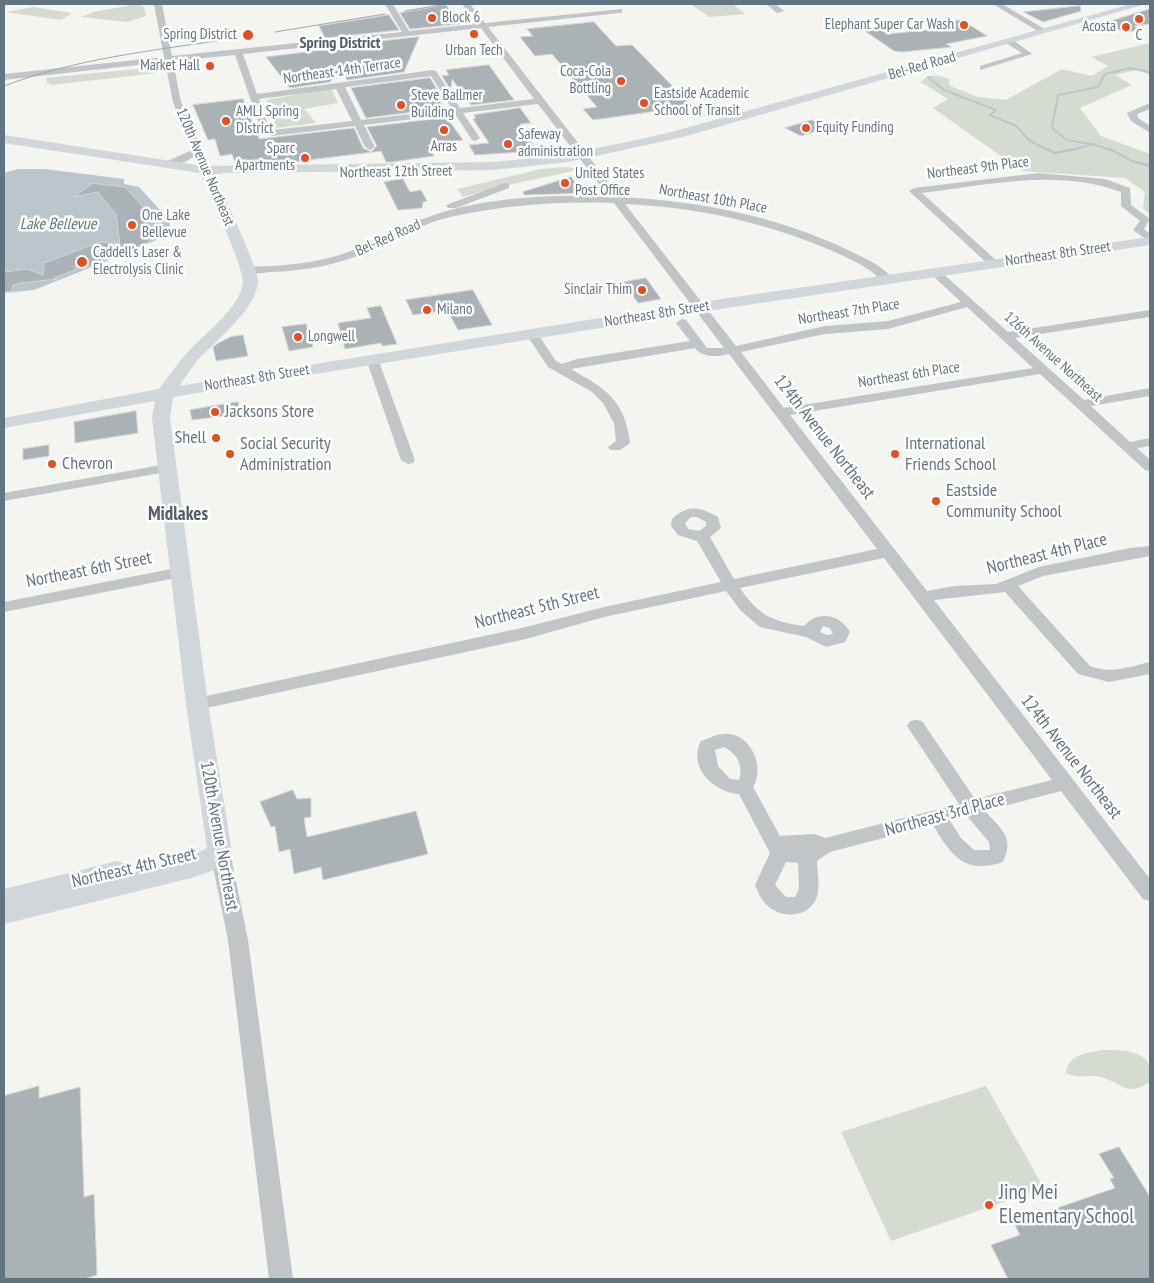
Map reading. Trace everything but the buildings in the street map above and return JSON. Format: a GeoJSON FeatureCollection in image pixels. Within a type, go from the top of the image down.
{"type":"FeatureCollection","features":[{"type":"Feature","properties":{"kind":"main road","name":"Bel-Red Road"},"geometry":{"type":"LineString","coordinates":[[586,158],[690,134],[702,128],[1141,4]]}},
{"type":"Feature","properties":{"kind":"main road","name":"Northeast 12th Street"},"geometry":{"type":"LineString","coordinates":[[4,140],[89,156],[156,165],[164,164],[223,173],[251,174],[444,169],[538,164],[586,158]]}},
{"type":"Feature","properties":{"kind":"main road","name":"120th Avenue Northeast"},"geometry":{"type":"LineString","coordinates":[[205,170],[242,254],[246,270],[240,276],[226,306],[178,357],[161,379],[165,393],[161,418],[197,704],[220,852]]}},
{"type":"Feature","properties":{"kind":"main road","name":"Northeast 8th Street"},"geometry":{"type":"LineString","coordinates":[[4,423],[137,400],[165,393],[701,307],[1150,240]]}},
{"type":"Feature","properties":{"kind":"main road","name":"Northeast 8th Street"},"geometry":{"type":"LineString","coordinates":[[4,413],[140,390],[165,393]]}},
{"type":"Feature","properties":{"kind":"main road","name":"Northeast 4th Street"},"geometry":{"type":"LineString","coordinates":[[4,901],[12,897],[186,854],[204,851],[220,852]]}},
{"type":"Feature","properties":{"kind":"main road","name":"Northeast 4th Street"},"geometry":{"type":"LineString","coordinates":[[4,913],[191,868],[206,862],[220,852]]}},
{"type":"Feature","properties":{"kind":"street","name":"120th Avenue Northeast"},"geometry":{"type":"LineString","coordinates":[[158,4],[180,110],[205,170]]}},
{"type":"Feature","properties":{"kind":"street","name":"124th Avenue Northeast"},"geometry":{"type":"LineString","coordinates":[[466,4],[1150,893]]}},
{"type":"Feature","properties":{"kind":"street"},"geometry":{"type":"LineString","coordinates":[[770,4],[780,11]]}},
{"type":"Feature","properties":{"kind":"street"},"geometry":{"type":"LineString","coordinates":[[997,4],[1044,31]]}},
{"type":"Feature","properties":{"kind":"street"},"geometry":{"type":"LineString","coordinates":[[392,9],[407,34]]}},
{"type":"Feature","properties":{"kind":"street"},"geometry":{"type":"LineString","coordinates":[[239,53],[619,12]]}},
{"type":"Feature","properties":{"kind":"street"},"geometry":{"type":"LineString","coordinates":[[4,79],[18,75],[68,70],[168,55],[239,53],[484,27]]}},
{"type":"Feature","properties":{"kind":"street"},"geometry":{"type":"LineString","coordinates":[[983,68],[1028,54],[1009,41]]}},
{"type":"Feature","properties":{"kind":"street"},"geometry":{"type":"LineString","coordinates":[[239,53],[265,130],[269,132],[541,101]]}},
{"type":"Feature","properties":{"kind":"street"},"geometry":{"type":"LineString","coordinates":[[4,79],[54,75],[168,55]]}},
{"type":"Feature","properties":{"kind":"street","name":"Northeast 14th Terrace"},"geometry":{"type":"LineString","coordinates":[[254,97],[339,84],[433,74],[458,110]]}},
{"type":"Feature","properties":{"kind":"street"},"geometry":{"type":"LineString","coordinates":[[339,84],[370,147]]}},
{"type":"Feature","properties":{"kind":"street"},"geometry":{"type":"LineString","coordinates":[[1150,106],[1132,113],[1134,119],[1150,130]]}},
{"type":"Feature","properties":{"kind":"street"},"geometry":{"type":"LineString","coordinates":[[458,110],[475,138]]}},
{"type":"Feature","properties":{"kind":"street"},"geometry":{"type":"LineString","coordinates":[[164,164],[182,160],[197,151]]}},
{"type":"Feature","properties":{"kind":"street","name":"Northeast 9th Place"},"geometry":{"type":"LineString","coordinates":[[994,264],[914,191],[1029,176],[1105,182],[1126,190],[1126,206],[1146,220],[1138,230],[1150,240]]}},
{"type":"Feature","properties":{"kind":"street"},"geometry":{"type":"LineString","coordinates":[[460,212],[450,205],[505,186]]}},
{"type":"Feature","properties":{"kind":"street","name":"Northeast 10th Place"},"geometry":{"type":"LineString","coordinates":[[460,212],[531,203],[616,200],[691,207],[773,225],[828,245],[877,269],[887,279]]}},
{"type":"Feature","properties":{"kind":"street","name":"Bel-Red Road"},"geometry":{"type":"LineString","coordinates":[[246,270],[329,262],[363,250],[423,222],[460,212]]}},
{"type":"Feature","properties":{"kind":"street","name":"126th Avenue Northeast"},"geometry":{"type":"LineString","coordinates":[[935,272],[1150,467]]}},
{"type":"Feature","properties":{"kind":"street","name":"Northeast 7th Place"},"geometry":{"type":"LineString","coordinates":[[697,344],[703,351],[708,352],[732,350],[825,330],[888,325],[969,303]]}},
{"type":"Feature","properties":{"kind":"street"},"geometry":{"type":"LineString","coordinates":[[1005,336],[1150,313]]}},
{"type":"Feature","properties":{"kind":"street"},"geometry":{"type":"LineString","coordinates":[[560,369],[577,363],[697,344],[682,323]]}},
{"type":"Feature","properties":{"kind":"street"},"geometry":{"type":"LineString","coordinates":[[532,334],[548,360],[560,369],[597,389],[609,401],[621,423],[623,434],[623,442],[615,447]]}},
{"type":"Feature","properties":{"kind":"street"},"geometry":{"type":"LineString","coordinates":[[372,360],[408,460]]}},
{"type":"Feature","properties":{"kind":"street","name":"Northeast 6th Place"},"geometry":{"type":"LineString","coordinates":[[780,413],[1043,370]]}},
{"type":"Feature","properties":{"kind":"street"},"geometry":{"type":"LineString","coordinates":[[1082,404],[1150,392]]}},
{"type":"Feature","properties":{"kind":"street"},"geometry":{"type":"LineString","coordinates":[[1128,446],[1150,442]]}},
{"type":"Feature","properties":{"kind":"street"},"geometry":{"type":"LineString","coordinates":[[4,497],[166,468]]}},
{"type":"Feature","properties":{"kind":"street"},"geometry":{"type":"LineString","coordinates":[[702,536],[745,606],[764,622],[789,630],[812,632]]}},
{"type":"Feature","properties":{"kind":"street","name":"Northeast 4th Place"},"geometry":{"type":"LineString","coordinates":[[923,597],[954,591],[1009,586],[1039,572],[1130,553],[1150,551]]}},
{"type":"Feature","properties":{"kind":"street","name":"Northeast 5th Street"},"geometry":{"type":"LineString","coordinates":[[197,704],[352,669],[526,633],[604,612],[888,552]]}},
{"type":"Feature","properties":{"kind":"street","name":"Northeast 6th Street"},"geometry":{"type":"LineString","coordinates":[[4,607],[181,572]]}},
{"type":"Feature","properties":{"kind":"street"},"geometry":{"type":"LineString","coordinates":[[1009,586],[1076,664],[1093,674],[1111,677],[1150,668]]}},
{"type":"Feature","properties":{"kind":"street"},"geometry":{"type":"LineString","coordinates":[[916,726],[972,809],[998,839],[1000,848],[996,856],[978,860],[969,856],[960,850],[938,818]]}},
{"type":"Feature","properties":{"kind":"street","name":"Northeast 3rd Place"},"geometry":{"type":"LineString","coordinates":[[808,857],[825,846],[1066,783]]}},
{"type":"Feature","properties":{"kind":"street"},"geometry":{"type":"LineString","coordinates":[[744,787],[778,848],[808,857],[806,865],[810,889],[807,898],[802,904],[784,905],[775,901],[765,885],[778,848]]}},
{"type":"Feature","properties":{"kind":"street","name":"Northeast 3rd Place"},"geometry":{"type":"LineString","coordinates":[[778,848],[814,842],[825,846]]}},
{"type":"Feature","properties":{"kind":"street","name":"120th Avenue Northeast"},"geometry":{"type":"LineString","coordinates":[[220,852],[240,959],[281,1279]]}},
{"type":"Feature","properties":{"kind":"shaded area"},"geometry":{"type":"Polygon","coordinates":[[[137,4],[144,7],[146,16],[127,22],[81,17],[94,12],[137,4]]]}},
{"type":"Feature","properties":{"kind":"shaded area"},"geometry":{"type":"Polygon","coordinates":[[[690,4],[733,4],[745,14],[710,17],[690,4]]]}},
{"type":"Feature","properties":{"kind":"shaded area"},"geometry":{"type":"Polygon","coordinates":[[[33,7],[72,13],[61,20],[6,12],[33,7]]]}},
{"type":"Feature","properties":{"kind":"shaded area"},"geometry":{"type":"Polygon","coordinates":[[[1150,43],[1150,75],[1137,70],[1115,75],[1132,85],[1080,108],[1101,136],[1150,154],[1150,214],[1143,209],[1145,192],[1125,178],[1022,171],[933,108],[948,99],[921,82],[930,76],[941,77],[949,79],[950,86],[978,97],[1006,100],[1062,69],[1092,76],[1108,66],[1091,57],[1150,43]]]}},
{"type":"Feature","properties":{"kind":"shaded area"},"geometry":{"type":"Polygon","coordinates":[[[147,68],[155,69],[156,73],[52,85],[47,83],[46,78],[147,68]]]}},
{"type":"Feature","properties":{"kind":"shaded area"},"geometry":{"type":"Polygon","coordinates":[[[331,88],[338,103],[304,109],[316,123],[276,128],[266,100],[331,88]]]}},
{"type":"Feature","properties":{"kind":"shaded area"},"geometry":{"type":"Polygon","coordinates":[[[565,167],[581,169],[463,197],[457,189],[541,169],[565,167]]]}},
{"type":"Feature","properties":{"kind":"shaded area"},"geometry":{"type":"Polygon","coordinates":[[[1101,1050],[1135,1053],[1142,1056],[1151,1068],[1150,1082],[1131,1089],[1095,1076],[1077,1076],[1066,1073],[1067,1067],[1074,1058],[1101,1050]]]}},
{"type":"Feature","properties":{"kind":"shaded area"},"geometry":{"type":"Polygon","coordinates":[[[986,1086],[1044,1188],[891,1241],[841,1132],[986,1086]]]}},
{"type":"Feature","properties":{"kind":"water","name":"Lake Bellevue"},"geometry":{"type":"Polygon","coordinates":[[[18,169],[45,169],[124,179],[124,184],[139,187],[169,220],[170,226],[161,238],[97,265],[34,290],[4,293],[4,173],[18,169]]]}},
{"type":"Feature","properties":{"kind":"waterway"},"geometry":{"type":"LineString","coordinates":[[1090,144],[1067,140],[1052,128],[1058,95],[1098,87],[1105,74],[1130,68],[1150,72]]}},
{"type":"Feature","properties":{"kind":"waterway"},"geometry":{"type":"LineString","coordinates":[[928,77],[944,90],[996,110],[990,115],[1016,126],[1030,141],[1050,151]]}},
{"type":"Feature","properties":{"kind":"waterway"},"geometry":{"type":"LineString","coordinates":[[1068,151],[1093,144],[1113,151]]}},
{"type":"Feature","properties":{"kind":"waterway"},"geometry":{"type":"LineString","coordinates":[[1048,149],[1055,153],[1075,149]]}},
{"type":"Feature","properties":{"kind":"waterway"},"geometry":{"type":"LineString","coordinates":[[1110,149],[1132,161],[1150,166]]}},
{"type":"Feature","properties":{"kind":"tram line"},"geometry":{"type":"LineString","coordinates":[[405,11],[447,4]]}},
{"type":"Feature","properties":{"kind":"tram line"},"geometry":{"type":"LineString","coordinates":[[275,32],[385,14]]}},
{"type":"Feature","properties":{"kind":"tram line"},"geometry":{"type":"LineString","coordinates":[[4,86],[85,62],[223,40]]}},
{"type":"Feature","properties":{"kind":"place","name":"Block 6"},"geometry":{"type":"Point","coordinates":[432,18]}},
{"type":"Feature","properties":{"kind":"place","name":"C"},"geometry":{"type":"Point","coordinates":[1139,19]}},
{"type":"Feature","properties":{"kind":"place","name":"Elephant Super Car Wash"},"geometry":{"type":"Point","coordinates":[964,25]}},
{"type":"Feature","properties":{"kind":"place","name":"Acosta"},"geometry":{"type":"Point","coordinates":[1126,27]}},
{"type":"Feature","properties":{"kind":"place","name":"Urban Tech"},"geometry":{"type":"Point","coordinates":[474,34]}},
{"type":"Feature","properties":{"kind":"place","name":"Spring District"},"geometry":{"type":"Point","coordinates":[248,35]}},
{"type":"Feature","properties":{"kind":"place","name":"Market Hall"},"geometry":{"type":"Point","coordinates":[210,66]}},
{"type":"Feature","properties":{"kind":"place","name":"Coca-Cola Bottling"},"geometry":{"type":"Point","coordinates":[621,81]}},
{"type":"Feature","properties":{"kind":"place","name":"Eastside Academic School of Transit"},"geometry":{"type":"Point","coordinates":[644,103]}},
{"type":"Feature","properties":{"kind":"place","name":"Steve Ballmer Building"},"geometry":{"type":"Point","coordinates":[401,105]}},
{"type":"Feature","properties":{"kind":"place","name":"AMLI Spring DIstrict"},"geometry":{"type":"Point","coordinates":[226,121]}},
{"type":"Feature","properties":{"kind":"place","name":"Equity Funding"},"geometry":{"type":"Point","coordinates":[806,128]}},
{"type":"Feature","properties":{"kind":"place","name":"Arras"},"geometry":{"type":"Point","coordinates":[444,130]}},
{"type":"Feature","properties":{"kind":"place","name":"Safeway administration"},"geometry":{"type":"Point","coordinates":[508,144]}},
{"type":"Feature","properties":{"kind":"place","name":"Sparc Apartments"},"geometry":{"type":"Point","coordinates":[305,158]}},
{"type":"Feature","properties":{"kind":"place","name":"United States Post Office"},"geometry":{"type":"Point","coordinates":[565,183]}},
{"type":"Feature","properties":{"kind":"place","name":"One Lake Bellevue"},"geometry":{"type":"Point","coordinates":[132,225]}},
{"type":"Feature","properties":{"kind":"place","name":"Caddell’s Laser & Electrolysis Clinic"},"geometry":{"type":"Point","coordinates":[82,262]}},
{"type":"Feature","properties":{"kind":"place","name":"Sinclair Thim"},"geometry":{"type":"Point","coordinates":[642,290]}},
{"type":"Feature","properties":{"kind":"place","name":"Milano"},"geometry":{"type":"Point","coordinates":[427,310]}},
{"type":"Feature","properties":{"kind":"place","name":"Longwell"},"geometry":{"type":"Point","coordinates":[298,337]}},
{"type":"Feature","properties":{"kind":"place","name":"Jacksons Store"},"geometry":{"type":"Point","coordinates":[215,412]}},
{"type":"Feature","properties":{"kind":"place","name":"Shell"},"geometry":{"type":"Point","coordinates":[216,438]}},
{"type":"Feature","properties":{"kind":"place","name":"Social Security Administration"},"geometry":{"type":"Point","coordinates":[230,454]}},
{"type":"Feature","properties":{"kind":"place","name":"International Friends School"},"geometry":{"type":"Point","coordinates":[895,454]}},
{"type":"Feature","properties":{"kind":"place","name":"Chevron"},"geometry":{"type":"Point","coordinates":[52,464]}},
{"type":"Feature","properties":{"kind":"place","name":"Eastside Community School"},"geometry":{"type":"Point","coordinates":[936,501]}},
{"type":"Feature","properties":{"kind":"place","name":"Jing Mei Elementary School"},"geometry":{"type":"Point","coordinates":[989,1205]}},
{"type":"Feature","properties":{"kind":"district","name":"Spring District"},"geometry":{"type":"Point","coordinates":[340,43]}},
{"type":"Feature","properties":{"kind":"district","name":"Midlakes"},"geometry":{"type":"Point","coordinates":[178,515]}}]}
